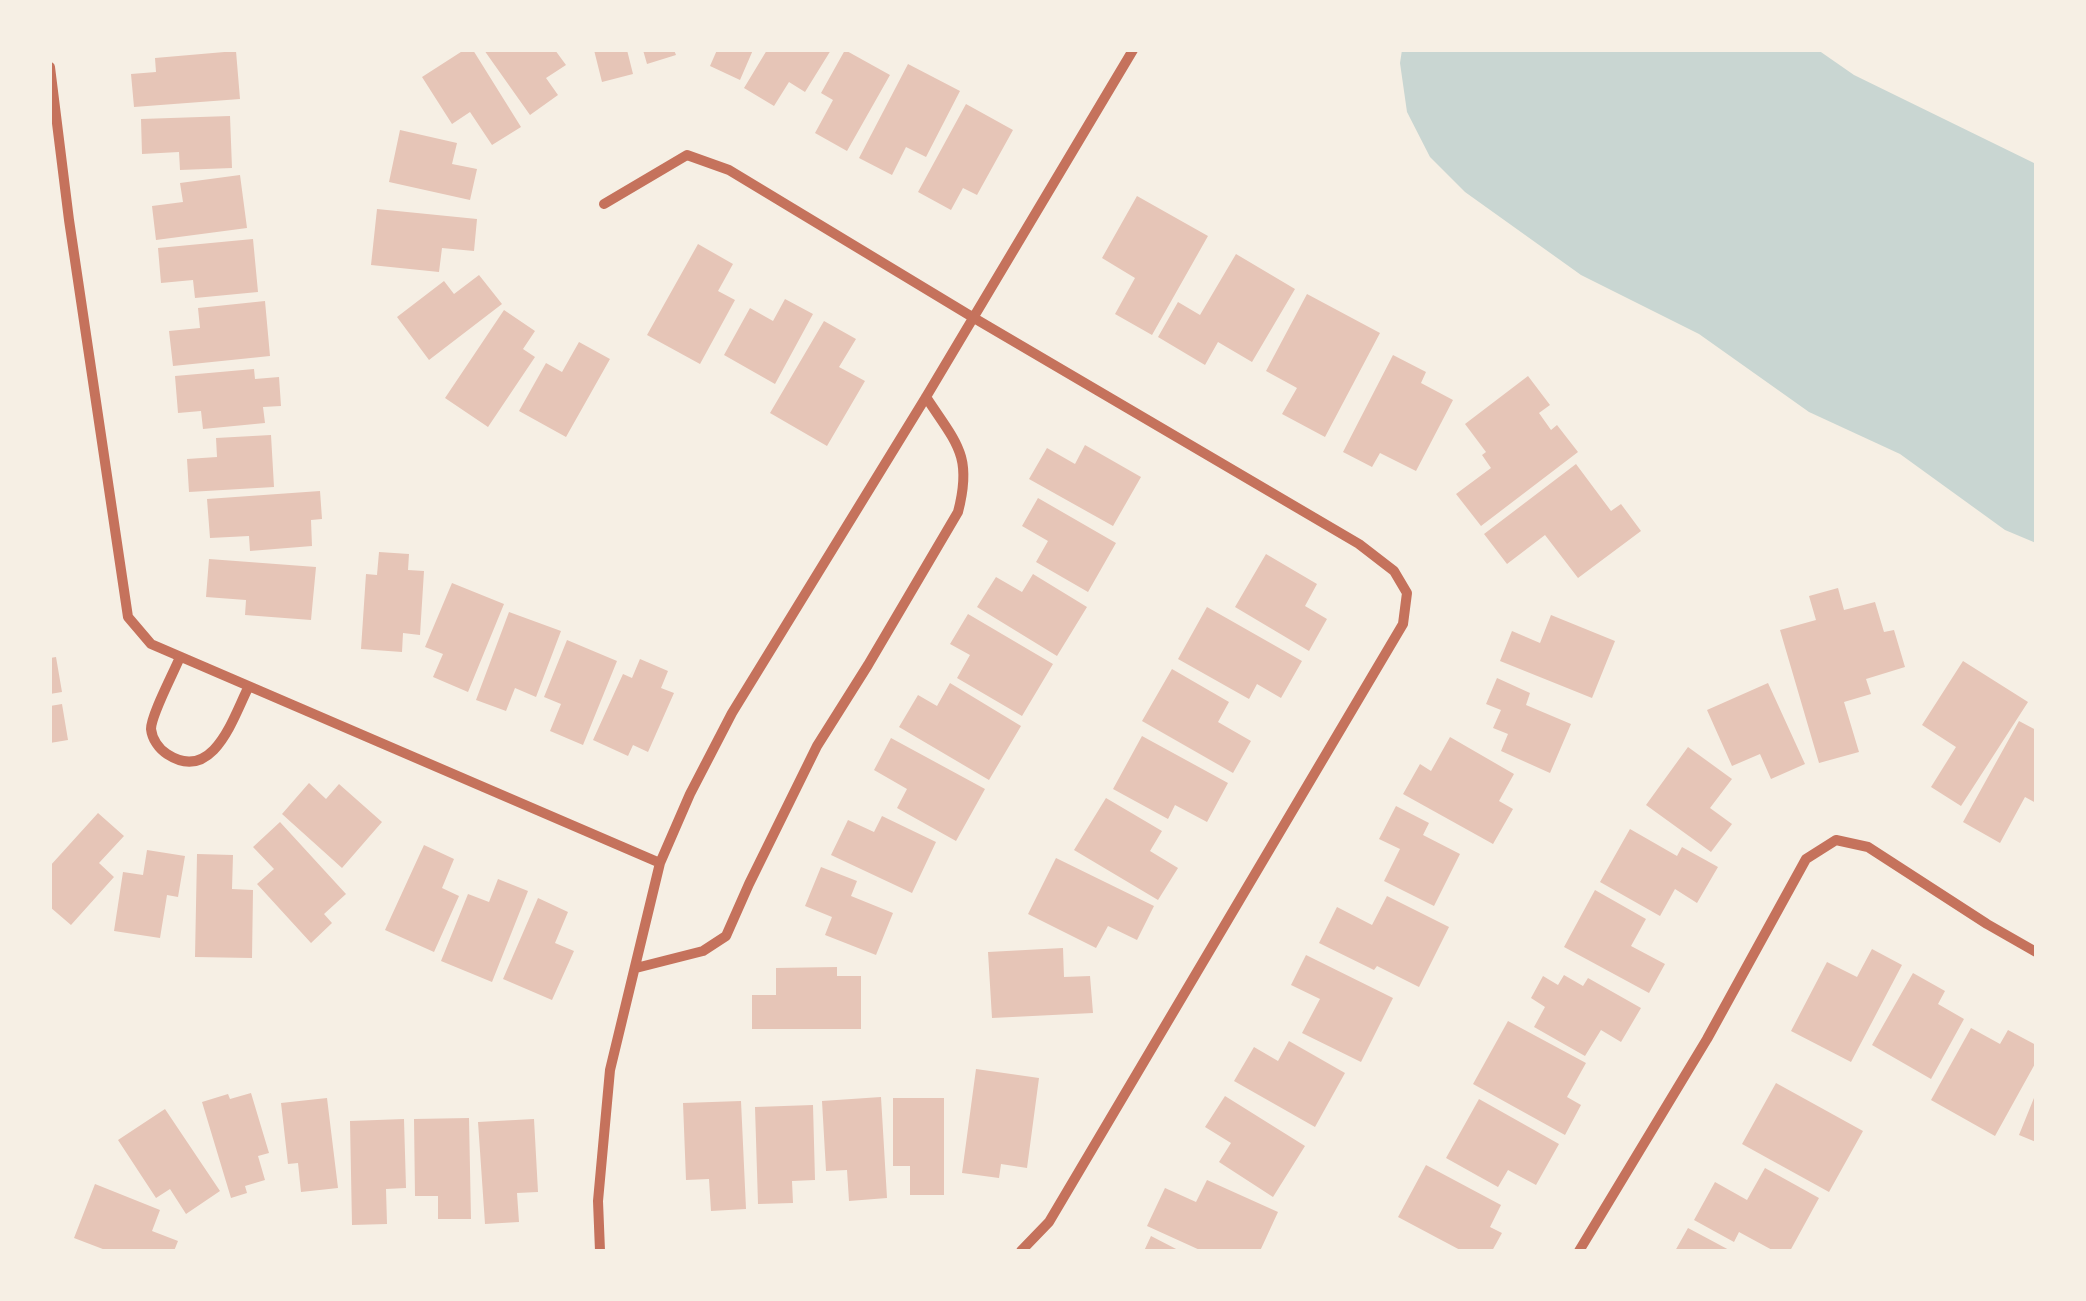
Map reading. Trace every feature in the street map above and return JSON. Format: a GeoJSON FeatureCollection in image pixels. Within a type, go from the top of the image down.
{"type":"FeatureCollection","features":[{"type":"Feature","properties":{"kind":"street"},"geometry":{"type":"LineString","coordinates":[[600,1251],[598,1201],[610,1070],[660,863],[708,754],[1133,50]]}},
{"type":"Feature","properties":{"kind":"street"},"geometry":{"type":"LineString","coordinates":[[50,67],[128,616],[150,644],[660,863]]}},
{"type":"Feature","properties":{"kind":"street"},"geometry":{"type":"LineString","coordinates":[[604,204],[687,155],[729,170],[1359,544],[1394,571],[1407,594],[1403,624],[1393,642],[1049,1222],[1021,1251]]}},
{"type":"Feature","properties":{"kind":"street"},"geometry":{"type":"LineString","coordinates":[[636,968],[702,951],[726,936],[817,746],[958,512],[965,483],[961,452],[926,397]]}},
{"type":"Feature","properties":{"kind":"street"},"geometry":{"type":"LineString","coordinates":[[180,657],[151,731],[159,749],[177,760],[202,760],[220,746],[248,688]]}},
{"type":"Feature","properties":{"kind":"street"},"geometry":{"type":"LineString","coordinates":[[1579,1251],[1708,1039],[1806,859],[1836,840],[1868,846],[2036,952]]}},
{"type":"Feature","properties":{"kind":"shaded area"},"geometry":{"type":"Polygon","coordinates":[[[1402,50],[1818,50],[1854,75],[2036,164],[2036,543],[2005,530],[1900,454],[1809,412],[1699,334],[1581,275],[1465,192],[1430,157],[1407,112],[1400,63],[1402,50]]]}},
{"type":"Feature","properties":{"kind":"building"},"geometry":{"type":"Polygon","coordinates":[[[464,50],[473,50],[521,127],[492,145],[470,112],[452,124],[422,77],[464,50]]]}},
{"type":"Feature","properties":{"kind":"building"},"geometry":{"type":"Polygon","coordinates":[[[484,50],[555,50],[566,65],[546,78],[558,95],[530,115],[484,50]]]}},
{"type":"Feature","properties":{"kind":"building"},"geometry":{"type":"Polygon","coordinates":[[[594,50],[627,50],[633,74],[602,82],[594,50]]]}},
{"type":"Feature","properties":{"kind":"building"},"geometry":{"type":"Polygon","coordinates":[[[643,50],[674,50],[676,55],[647,64],[643,50]]]}},
{"type":"Feature","properties":{"kind":"building"},"geometry":{"type":"Polygon","coordinates":[[[717,50],[753,50],[740,80],[710,66],[717,50]]]}},
{"type":"Feature","properties":{"kind":"building"},"geometry":{"type":"Polygon","coordinates":[[[767,50],[831,50],[805,92],[789,82],[774,106],[744,88],[767,50]]]}},
{"type":"Feature","properties":{"kind":"building"},"geometry":{"type":"Polygon","coordinates":[[[845,50],[890,75],[847,151],[815,133],[833,100],[821,93],[845,50]]]}},
{"type":"Feature","properties":{"kind":"building"},"geometry":{"type":"Polygon","coordinates":[[[236,51],[240,99],[134,107],[131,74],[156,72],[155,58],[236,51]]]}},
{"type":"Feature","properties":{"kind":"building"},"geometry":{"type":"Polygon","coordinates":[[[908,64],[960,91],[926,157],[906,147],[892,175],[859,158],[908,64]]]}},
{"type":"Feature","properties":{"kind":"building"},"geometry":{"type":"Polygon","coordinates":[[[966,104],[1013,130],[977,195],[963,188],[951,210],[918,192],[966,104]]]}},
{"type":"Feature","properties":{"kind":"building"},"geometry":{"type":"Polygon","coordinates":[[[230,116],[232,168],[180,170],[179,152],[142,154],[141,119],[230,116]]]}},
{"type":"Feature","properties":{"kind":"building"},"geometry":{"type":"Polygon","coordinates":[[[400,130],[457,143],[452,164],[477,169],[470,200],[389,182],[400,130]]]}},
{"type":"Feature","properties":{"kind":"building"},"geometry":{"type":"Polygon","coordinates":[[[240,175],[247,228],[156,240],[152,206],[183,202],[180,183],[240,175]]]}},
{"type":"Feature","properties":{"kind":"building"},"geometry":{"type":"Polygon","coordinates":[[[1137,196],[1208,236],[1152,335],[1115,314],[1135,278],[1102,258],[1137,196]]]}},
{"type":"Feature","properties":{"kind":"building"},"geometry":{"type":"Polygon","coordinates":[[[377,209],[477,219],[474,251],[442,248],[439,272],[371,265],[377,209]]]}},
{"type":"Feature","properties":{"kind":"building"},"geometry":{"type":"Polygon","coordinates":[[[253,239],[258,292],[195,298],[193,280],[161,283],[158,248],[253,239]]]}},
{"type":"Feature","properties":{"kind":"building"},"geometry":{"type":"Polygon","coordinates":[[[698,244],[733,264],[718,291],[735,300],[700,364],[647,335],[698,244]]]}},
{"type":"Feature","properties":{"kind":"building"},"geometry":{"type":"Polygon","coordinates":[[[1236,254],[1295,289],[1252,362],[1218,342],[1205,365],[1158,337],[1178,302],[1200,315],[1236,254]]]}},
{"type":"Feature","properties":{"kind":"building"},"geometry":{"type":"Polygon","coordinates":[[[479,275],[502,304],[429,360],[397,317],[444,281],[454,294],[479,275]]]}},
{"type":"Feature","properties":{"kind":"building"},"geometry":{"type":"Polygon","coordinates":[[[1307,294],[1380,333],[1325,437],[1282,414],[1297,388],[1266,371],[1307,294]]]}},
{"type":"Feature","properties":{"kind":"building"},"geometry":{"type":"Polygon","coordinates":[[[785,299],[813,314],[775,384],[724,355],[750,308],[773,321],[785,299]]]}},
{"type":"Feature","properties":{"kind":"building"},"geometry":{"type":"Polygon","coordinates":[[[265,301],[270,356],[173,366],[169,331],[200,328],[198,308],[265,301]]]}},
{"type":"Feature","properties":{"kind":"building"},"geometry":{"type":"Polygon","coordinates":[[[504,310],[535,331],[523,349],[535,357],[488,427],[445,398],[504,310]]]}},
{"type":"Feature","properties":{"kind":"building"},"geometry":{"type":"Polygon","coordinates":[[[824,321],[856,339],[839,367],[865,381],[827,446],[770,413],[824,321]]]}},
{"type":"Feature","properties":{"kind":"building"},"geometry":{"type":"Polygon","coordinates":[[[579,342],[610,359],[566,437],[519,411],[546,363],[562,372],[579,342]]]}},
{"type":"Feature","properties":{"kind":"building"},"geometry":{"type":"Polygon","coordinates":[[[1393,355],[1426,372],[1421,383],[1453,400],[1416,471],[1380,453],[1372,467],[1343,452],[1393,355]]]}},
{"type":"Feature","properties":{"kind":"building"},"geometry":{"type":"Polygon","coordinates":[[[254,369],[255,379],[279,377],[281,406],[263,407],[265,423],[203,429],[201,411],[178,413],[175,376],[254,369]]]}},
{"type":"Feature","properties":{"kind":"building"},"geometry":{"type":"Polygon","coordinates":[[[1528,376],[1550,405],[1539,413],[1551,430],[1557,425],[1578,452],[1481,526],[1456,494],[1491,468],[1482,455],[1486,452],[1465,424],[1528,376]]]}},
{"type":"Feature","properties":{"kind":"building"},"geometry":{"type":"Polygon","coordinates":[[[271,435],[274,487],[189,492],[187,459],[217,457],[216,438],[271,435]]]}},
{"type":"Feature","properties":{"kind":"building"},"geometry":{"type":"Polygon","coordinates":[[[1085,445],[1141,477],[1113,526],[1029,479],[1047,448],[1075,464],[1085,445]]]}},
{"type":"Feature","properties":{"kind":"building"},"geometry":{"type":"Polygon","coordinates":[[[1576,464],[1611,511],[1621,504],[1641,531],[1578,578],[1545,535],[1507,564],[1484,534],[1576,464]]]}},
{"type":"Feature","properties":{"kind":"building"},"geometry":{"type":"Polygon","coordinates":[[[320,491],[322,519],[311,520],[312,546],[250,551],[249,536],[210,538],[207,499],[320,491]]]}},
{"type":"Feature","properties":{"kind":"building"},"geometry":{"type":"Polygon","coordinates":[[[1038,498],[1116,543],[1088,592],[1036,562],[1048,541],[1022,526],[1038,498]]]}},
{"type":"Feature","properties":{"kind":"building"},"geometry":{"type":"Polygon","coordinates":[[[379,552],[409,554],[408,570],[424,571],[420,635],[403,633],[402,652],[361,649],[366,574],[377,575],[379,552]]]}},
{"type":"Feature","properties":{"kind":"building"},"geometry":{"type":"Polygon","coordinates":[[[1266,554],[1317,584],[1305,606],[1327,619],[1309,651],[1235,607],[1266,554]]]}},
{"type":"Feature","properties":{"kind":"building"},"geometry":{"type":"Polygon","coordinates":[[[209,559],[316,567],[311,620],[245,615],[246,600],[206,597],[209,559]]]}},
{"type":"Feature","properties":{"kind":"building"},"geometry":{"type":"Polygon","coordinates":[[[1033,574],[1087,607],[1057,656],[977,607],[996,577],[1022,592],[1033,574]]]}},
{"type":"Feature","properties":{"kind":"building"},"geometry":{"type":"Polygon","coordinates":[[[452,583],[504,604],[468,692],[433,677],[443,654],[425,647],[452,583]]]}},
{"type":"Feature","properties":{"kind":"building"},"geometry":{"type":"Polygon","coordinates":[[[1838,588],[1844,610],[1875,602],[1884,632],[1894,630],[1905,667],[1866,679],[1871,694],[1844,702],[1859,752],[1819,763],[1780,630],[1816,620],[1809,596],[1838,588]]]}},
{"type":"Feature","properties":{"kind":"building"},"geometry":{"type":"Polygon","coordinates":[[[1207,607],[1302,661],[1281,698],[1257,684],[1249,699],[1178,659],[1207,607]]]}},
{"type":"Feature","properties":{"kind":"building"},"geometry":{"type":"Polygon","coordinates":[[[509,612],[561,631],[536,697],[515,688],[506,711],[476,700],[509,612]]]}},
{"type":"Feature","properties":{"kind":"building"},"geometry":{"type":"Polygon","coordinates":[[[968,614],[1053,664],[1022,716],[957,678],[970,655],[950,644],[968,614]]]}},
{"type":"Feature","properties":{"kind":"building"},"geometry":{"type":"Polygon","coordinates":[[[1551,615],[1615,641],[1592,698],[1500,661],[1512,631],[1540,643],[1551,615]]]}},
{"type":"Feature","properties":{"kind":"building"},"geometry":{"type":"Polygon","coordinates":[[[567,640],[617,661],[583,745],[550,731],[561,704],[544,697],[567,640]]]}},
{"type":"Feature","properties":{"kind":"building"},"geometry":{"type":"Polygon","coordinates":[[[56,657],[62,692],[50,694],[50,658],[56,657]]]}},
{"type":"Feature","properties":{"kind":"building"},"geometry":{"type":"Polygon","coordinates":[[[640,659],[668,671],[661,688],[674,693],[648,752],[633,745],[628,756],[593,740],[623,674],[632,678],[640,659]]]}},
{"type":"Feature","properties":{"kind":"building"},"geometry":{"type":"Polygon","coordinates":[[[1963,661],[2028,702],[1961,806],[1931,787],[1956,747],[1922,725],[1963,661]]]}},
{"type":"Feature","properties":{"kind":"building"},"geometry":{"type":"Polygon","coordinates":[[[1172,669],[1229,702],[1218,722],[1251,741],[1233,773],[1142,721],[1172,669]]]}},
{"type":"Feature","properties":{"kind":"building"},"geometry":{"type":"Polygon","coordinates":[[[1497,678],[1530,693],[1526,705],[1571,724],[1550,773],[1501,751],[1508,734],[1493,728],[1501,710],[1486,704],[1497,678]]]}},
{"type":"Feature","properties":{"kind":"building"},"geometry":{"type":"Polygon","coordinates":[[[950,683],[1021,726],[989,780],[899,727],[918,695],[937,706],[950,683]]]}},
{"type":"Feature","properties":{"kind":"building"},"geometry":{"type":"Polygon","coordinates":[[[1768,683],[1805,764],[1771,779],[1760,754],[1732,766],[1707,710],[1768,683]]]}},
{"type":"Feature","properties":{"kind":"building"},"geometry":{"type":"Polygon","coordinates":[[[62,704],[68,740],[50,743],[50,706],[62,704]]]}},
{"type":"Feature","properties":{"kind":"building"},"geometry":{"type":"Polygon","coordinates":[[[2019,721],[2036,730],[2036,803],[2025,797],[2000,843],[1963,822],[2019,721]]]}},
{"type":"Feature","properties":{"kind":"building"},"geometry":{"type":"Polygon","coordinates":[[[1142,736],[1228,783],[1207,822],[1175,805],[1168,819],[1113,789],[1142,736]]]}},
{"type":"Feature","properties":{"kind":"building"},"geometry":{"type":"Polygon","coordinates":[[[1450,737],[1514,774],[1499,801],[1513,809],[1493,844],[1403,794],[1420,764],[1431,771],[1450,737]]]}},
{"type":"Feature","properties":{"kind":"building"},"geometry":{"type":"Polygon","coordinates":[[[891,738],[985,789],[956,841],[897,808],[907,789],[874,770],[891,738]]]}},
{"type":"Feature","properties":{"kind":"building"},"geometry":{"type":"Polygon","coordinates":[[[1688,747],[1732,779],[1710,808],[1732,824],[1711,852],[1646,805],[1688,747]]]}},
{"type":"Feature","properties":{"kind":"building"},"geometry":{"type":"Polygon","coordinates":[[[309,783],[326,799],[339,784],[382,822],[342,868],[282,814],[309,783]]]}},
{"type":"Feature","properties":{"kind":"building"},"geometry":{"type":"Polygon","coordinates":[[[1106,798],[1162,831],[1150,851],[1178,868],[1158,900],[1074,850],[1106,798]]]}},
{"type":"Feature","properties":{"kind":"building"},"geometry":{"type":"Polygon","coordinates":[[[1396,806],[1429,823],[1423,835],[1460,854],[1434,906],[1384,881],[1400,849],[1379,839],[1396,806]]]}},
{"type":"Feature","properties":{"kind":"building"},"geometry":{"type":"Polygon","coordinates":[[[98,813],[124,836],[99,863],[114,877],[71,925],[50,907],[50,866],[98,813]]]}},
{"type":"Feature","properties":{"kind":"building"},"geometry":{"type":"Polygon","coordinates":[[[882,816],[936,842],[912,893],[831,855],[848,820],[874,832],[882,816]]]}},
{"type":"Feature","properties":{"kind":"building"},"geometry":{"type":"Polygon","coordinates":[[[280,822],[346,894],[324,914],[332,923],[311,943],[257,884],[274,869],[253,847],[280,822]]]}},
{"type":"Feature","properties":{"kind":"building"},"geometry":{"type":"Polygon","coordinates":[[[1630,829],[1677,856],[1682,847],[1718,867],[1697,903],[1675,889],[1660,916],[1600,882],[1630,829]]]}},
{"type":"Feature","properties":{"kind":"building"},"geometry":{"type":"Polygon","coordinates":[[[424,845],[454,859],[442,888],[459,896],[434,952],[385,930],[424,845]]]}},
{"type":"Feature","properties":{"kind":"building"},"geometry":{"type":"Polygon","coordinates":[[[147,850],[185,856],[178,897],[167,895],[160,938],[114,931],[123,872],[143,875],[147,850]]]}},
{"type":"Feature","properties":{"kind":"building"},"geometry":{"type":"Polygon","coordinates":[[[197,854],[233,855],[232,889],[253,890],[252,958],[195,957],[197,854]]]}},
{"type":"Feature","properties":{"kind":"building"},"geometry":{"type":"Polygon","coordinates":[[[1056,858],[1154,906],[1137,940],[1108,926],[1096,948],[1028,914],[1056,858]]]}},
{"type":"Feature","properties":{"kind":"building"},"geometry":{"type":"Polygon","coordinates":[[[821,867],[857,881],[851,896],[893,913],[876,955],[825,935],[832,917],[805,906],[821,867]]]}},
{"type":"Feature","properties":{"kind":"building"},"geometry":{"type":"Polygon","coordinates":[[[498,879],[528,891],[492,982],[441,961],[468,894],[489,902],[498,879]]]}},
{"type":"Feature","properties":{"kind":"building"},"geometry":{"type":"Polygon","coordinates":[[[1595,890],[1646,919],[1631,946],[1665,964],[1649,993],[1564,947],[1595,890]]]}},
{"type":"Feature","properties":{"kind":"building"},"geometry":{"type":"Polygon","coordinates":[[[1387,896],[1449,927],[1419,987],[1319,943],[1337,907],[1372,925],[1387,896]]]}},
{"type":"Feature","properties":{"kind":"building"},"geometry":{"type":"Polygon","coordinates":[[[538,898],[568,912],[555,943],[574,951],[552,1000],[503,979],[538,898]]]}},
{"type":"Feature","properties":{"kind":"building"},"geometry":{"type":"Polygon","coordinates":[[[1063,948],[1064,977],[1090,976],[1093,1013],[992,1018],[988,952],[1063,948]]]}},
{"type":"Feature","properties":{"kind":"building"},"geometry":{"type":"Polygon","coordinates":[[[1872,949],[1902,965],[1851,1062],[1791,1031],[1827,962],[1857,977],[1872,949]]]}},
{"type":"Feature","properties":{"kind":"building"},"geometry":{"type":"Polygon","coordinates":[[[1306,955],[1393,998],[1361,1062],[1302,1033],[1320,999],[1291,985],[1306,955]]]}},
{"type":"Feature","properties":{"kind":"building"},"geometry":{"type":"Polygon","coordinates":[[[837,967],[837,976],[861,976],[861,1029],[752,1029],[752,995],[776,995],[776,968],[837,967]]]}},
{"type":"Feature","properties":{"kind":"building"},"geometry":{"type":"Polygon","coordinates":[[[1913,973],[1945,991],[1938,1004],[1964,1019],[1931,1079],[1872,1045],[1913,973]]]}},
{"type":"Feature","properties":{"kind":"building"},"geometry":{"type":"Polygon","coordinates":[[[1564,975],[1583,986],[1588,978],[1641,1008],[1621,1042],[1601,1030],[1585,1056],[1534,1027],[1545,1007],[1531,998],[1543,976],[1558,985],[1564,975]]]}},
{"type":"Feature","properties":{"kind":"building"},"geometry":{"type":"Polygon","coordinates":[[[1508,1021],[1586,1063],[1567,1097],[1581,1105],[1565,1135],[1473,1084],[1508,1021]]]}},
{"type":"Feature","properties":{"kind":"building"},"geometry":{"type":"Polygon","coordinates":[[[1971,1028],[2000,1044],[2008,1030],[2036,1045],[2036,1062],[1995,1136],[1931,1100],[1971,1028]]]}},
{"type":"Feature","properties":{"kind":"building"},"geometry":{"type":"Polygon","coordinates":[[[1289,1041],[1345,1073],[1315,1127],[1234,1081],[1254,1047],[1278,1061],[1289,1041]]]}},
{"type":"Feature","properties":{"kind":"building"},"geometry":{"type":"Polygon","coordinates":[[[976,1069],[1039,1078],[1027,1168],[1001,1164],[999,1178],[962,1173],[976,1069]]]}},
{"type":"Feature","properties":{"kind":"building"},"geometry":{"type":"Polygon","coordinates":[[[1776,1083],[1863,1131],[1829,1192],[1742,1144],[1776,1083]]]}},
{"type":"Feature","properties":{"kind":"building"},"geometry":{"type":"Polygon","coordinates":[[[251,1093],[269,1153],[258,1156],[265,1180],[245,1186],[247,1193],[231,1198],[202,1102],[228,1094],[230,1099],[251,1093]]]}},
{"type":"Feature","properties":{"kind":"building"},"geometry":{"type":"Polygon","coordinates":[[[2036,1093],[2036,1142],[2019,1135],[2036,1093]]]}},
{"type":"Feature","properties":{"kind":"building"},"geometry":{"type":"Polygon","coordinates":[[[1225,1096],[1305,1146],[1273,1197],[1219,1162],[1231,1143],[1205,1127],[1225,1096]]]}},
{"type":"Feature","properties":{"kind":"building"},"geometry":{"type":"Polygon","coordinates":[[[881,1097],[887,1198],[849,1201],[847,1170],[826,1171],[822,1101],[881,1097]]]}},
{"type":"Feature","properties":{"kind":"building"},"geometry":{"type":"Polygon","coordinates":[[[327,1098],[338,1188],[301,1192],[298,1163],[288,1164],[281,1103],[327,1098]]]}},
{"type":"Feature","properties":{"kind":"building"},"geometry":{"type":"Polygon","coordinates":[[[893,1098],[944,1098],[944,1195],[910,1195],[910,1166],[893,1166],[893,1098]]]}},
{"type":"Feature","properties":{"kind":"building"},"geometry":{"type":"Polygon","coordinates":[[[1479,1099],[1559,1144],[1536,1185],[1508,1170],[1498,1187],[1446,1158],[1479,1099]]]}},
{"type":"Feature","properties":{"kind":"building"},"geometry":{"type":"Polygon","coordinates":[[[741,1101],[746,1209],[711,1211],[709,1179],[686,1180],[683,1103],[741,1101]]]}},
{"type":"Feature","properties":{"kind":"building"},"geometry":{"type":"Polygon","coordinates":[[[813,1105],[815,1180],[792,1181],[793,1203],[758,1204],[755,1107],[813,1105]]]}},
{"type":"Feature","properties":{"kind":"building"},"geometry":{"type":"Polygon","coordinates":[[[165,1109],[220,1191],[186,1214],[170,1189],[156,1198],[118,1140],[165,1109]]]}},
{"type":"Feature","properties":{"kind":"building"},"geometry":{"type":"Polygon","coordinates":[[[469,1118],[471,1219],[438,1219],[438,1196],[415,1196],[414,1119],[469,1118]]]}},
{"type":"Feature","properties":{"kind":"building"},"geometry":{"type":"Polygon","coordinates":[[[404,1119],[406,1188],[386,1189],[387,1224],[352,1225],[350,1121],[404,1119]]]}},
{"type":"Feature","properties":{"kind":"building"},"geometry":{"type":"Polygon","coordinates":[[[534,1119],[538,1192],[517,1193],[519,1222],[485,1224],[478,1122],[534,1119]]]}},
{"type":"Feature","properties":{"kind":"building"},"geometry":{"type":"Polygon","coordinates":[[[1426,1165],[1501,1205],[1490,1227],[1502,1233],[1492,1251],[1462,1251],[1398,1217],[1426,1165]]]}},
{"type":"Feature","properties":{"kind":"building"},"geometry":{"type":"Polygon","coordinates":[[[1765,1168],[1819,1198],[1790,1251],[1774,1251],[1739,1232],[1734,1242],[1694,1220],[1715,1182],[1747,1200],[1765,1168]]]}},
{"type":"Feature","properties":{"kind":"building"},"geometry":{"type":"Polygon","coordinates":[[[1207,1180],[1278,1212],[1260,1251],[1202,1251],[1147,1226],[1165,1188],[1196,1202],[1207,1180]]]}},
{"type":"Feature","properties":{"kind":"building"},"geometry":{"type":"Polygon","coordinates":[[[95,1184],[160,1210],[152,1231],[178,1241],[174,1251],[108,1251],[74,1238],[95,1184]]]}},
{"type":"Feature","properties":{"kind":"building"},"geometry":{"type":"Polygon","coordinates":[[[1688,1228],[1731,1251],[1675,1251],[1688,1228]]]}},
{"type":"Feature","properties":{"kind":"building"},"geometry":{"type":"Polygon","coordinates":[[[1151,1236],[1180,1251],[1144,1251],[1151,1236]]]}}]}
